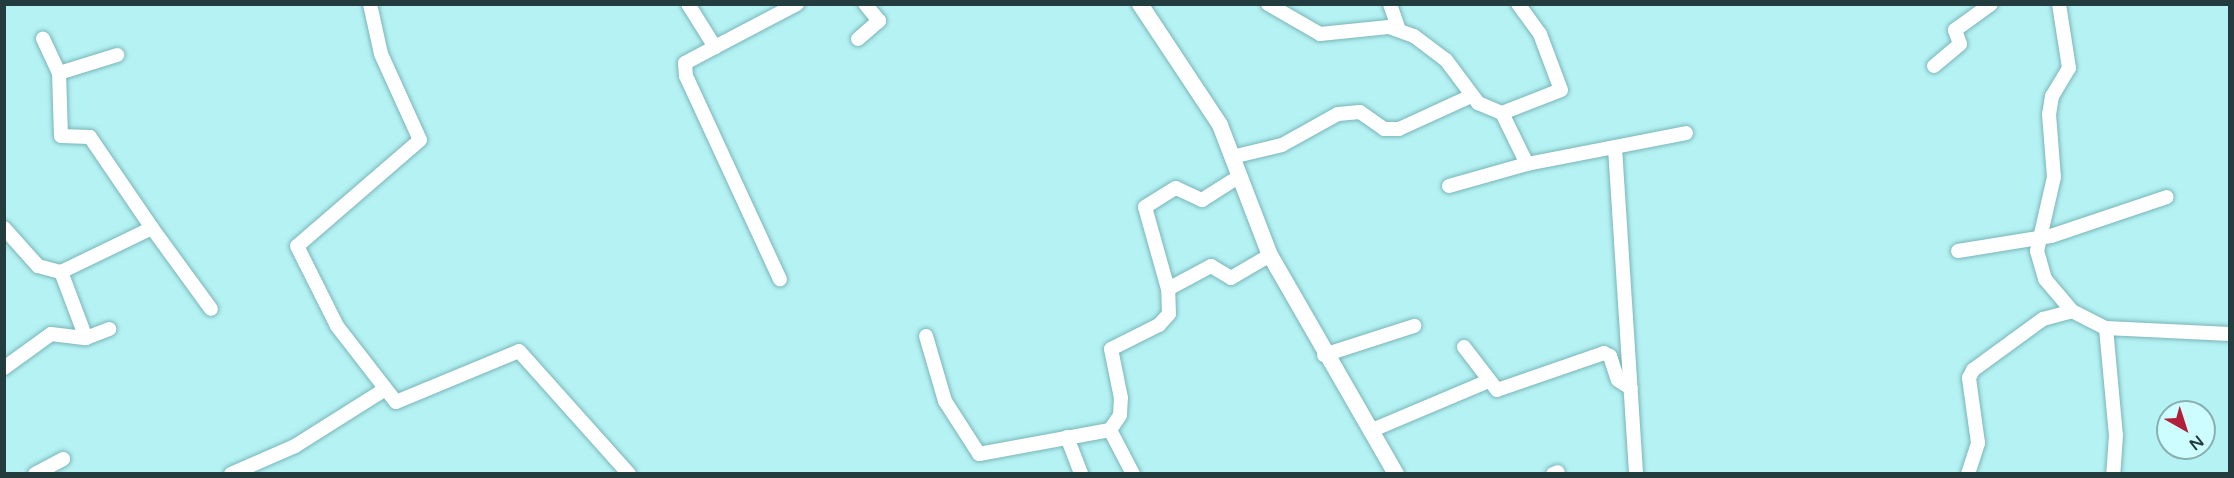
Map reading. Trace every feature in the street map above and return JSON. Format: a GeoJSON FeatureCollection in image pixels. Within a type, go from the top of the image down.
{"type":"FeatureCollection","features":[{"type":"Feature","properties":{"kind":"street"},"geometry":{"type":"LineString","coordinates":[[370,4],[377,43],[420,140],[297,248],[337,326],[392,401],[401,402],[519,351],[629,474]]}},
{"type":"Feature","properties":{"kind":"street"},"geometry":{"type":"LineString","coordinates":[[688,4],[715,47]]}},
{"type":"Feature","properties":{"kind":"street"},"geometry":{"type":"LineString","coordinates":[[780,279],[686,76],[685,63],[797,4]]}},
{"type":"Feature","properties":{"kind":"street"},"geometry":{"type":"LineString","coordinates":[[858,39],[879,21],[865,4]]}},
{"type":"Feature","properties":{"kind":"street"},"geometry":{"type":"LineString","coordinates":[[1268,4],[1320,34],[1398,27]]}},
{"type":"Feature","properties":{"kind":"street"},"geometry":{"type":"LineString","coordinates":[[1390,4],[1398,27],[1446,60],[1471,96],[1502,112],[1527,164]]}},
{"type":"Feature","properties":{"kind":"street"},"geometry":{"type":"LineString","coordinates":[[1502,112],[1561,90],[1540,34],[1518,4]]}},
{"type":"Feature","properties":{"kind":"street"},"geometry":{"type":"LineString","coordinates":[[1934,66],[1960,44],[1955,30],[1990,4]]}},
{"type":"Feature","properties":{"kind":"street"},"geometry":{"type":"LineString","coordinates":[[2059,4],[2069,68],[2050,102],[2054,177],[2037,251],[2041,271],[2072,311],[2106,328],[2229,334]]}},
{"type":"Feature","properties":{"kind":"street"},"geometry":{"type":"LineString","coordinates":[[1143,6],[1204,98],[1240,176],[1270,255],[1324,355],[1396,474]]}},
{"type":"Feature","properties":{"kind":"street"},"geometry":{"type":"LineString","coordinates":[[43,39],[59,73],[61,136],[90,137],[211,309]]}},
{"type":"Feature","properties":{"kind":"street"},"geometry":{"type":"LineString","coordinates":[[59,73],[117,55]]}},
{"type":"Feature","properties":{"kind":"street"},"geometry":{"type":"LineString","coordinates":[[1232,157],[1282,146],[1338,114],[1365,113],[1382,128],[1399,129],[1471,96]]}},
{"type":"Feature","properties":{"kind":"street"},"geometry":{"type":"LineString","coordinates":[[1449,186],[1527,164],[1686,133]]}},
{"type":"Feature","properties":{"kind":"street"},"geometry":{"type":"LineString","coordinates":[[1615,148],[1636,474]]}},
{"type":"Feature","properties":{"kind":"street"},"geometry":{"type":"LineString","coordinates":[[926,336],[945,401],[979,454],[1110,430],[1120,415],[1121,398],[1111,349],[1166,320],[1168,289],[1145,207],[1176,188],[1202,200],[1240,176]]}},
{"type":"Feature","properties":{"kind":"street"},"geometry":{"type":"LineString","coordinates":[[1958,251],[2009,239],[2041,238],[2167,197]]}},
{"type":"Feature","properties":{"kind":"street"},"geometry":{"type":"LineString","coordinates":[[4,228],[38,266],[61,272],[152,228]]}},
{"type":"Feature","properties":{"kind":"street"},"geometry":{"type":"LineString","coordinates":[[1168,289],[1211,266],[1231,278],[1270,255]]}},
{"type":"Feature","properties":{"kind":"street"},"geometry":{"type":"LineString","coordinates":[[61,272],[86,338]]}},
{"type":"Feature","properties":{"kind":"street"},"geometry":{"type":"LineString","coordinates":[[1968,474],[1978,443],[1969,378],[1973,370],[2043,319],[2072,311]]}},
{"type":"Feature","properties":{"kind":"street"},"geometry":{"type":"LineString","coordinates":[[1324,355],[1414,326]]}},
{"type":"Feature","properties":{"kind":"street"},"geometry":{"type":"LineString","coordinates":[[2106,328],[2116,435],[2113,474]]}},
{"type":"Feature","properties":{"kind":"street"},"geometry":{"type":"LineString","coordinates":[[4,368],[51,334],[86,338],[109,329]]}},
{"type":"Feature","properties":{"kind":"street"},"geometry":{"type":"LineString","coordinates":[[1464,347],[1486,382],[1503,391],[1553,367],[1604,353],[1610,356],[1618,380],[1631,388]]}},
{"type":"Feature","properties":{"kind":"street"},"geometry":{"type":"LineString","coordinates":[[1370,431],[1486,382]]}},
{"type":"Feature","properties":{"kind":"street"},"geometry":{"type":"LineString","coordinates":[[231,474],[289,450],[384,390]]}},
{"type":"Feature","properties":{"kind":"street"},"geometry":{"type":"LineString","coordinates":[[1110,430],[1130,473]]}},
{"type":"Feature","properties":{"kind":"street"},"geometry":{"type":"LineString","coordinates":[[1067,437],[1081,474]]}},
{"type":"Feature","properties":{"kind":"street"},"geometry":{"type":"LineString","coordinates":[[35,474],[63,459]]}}]}
